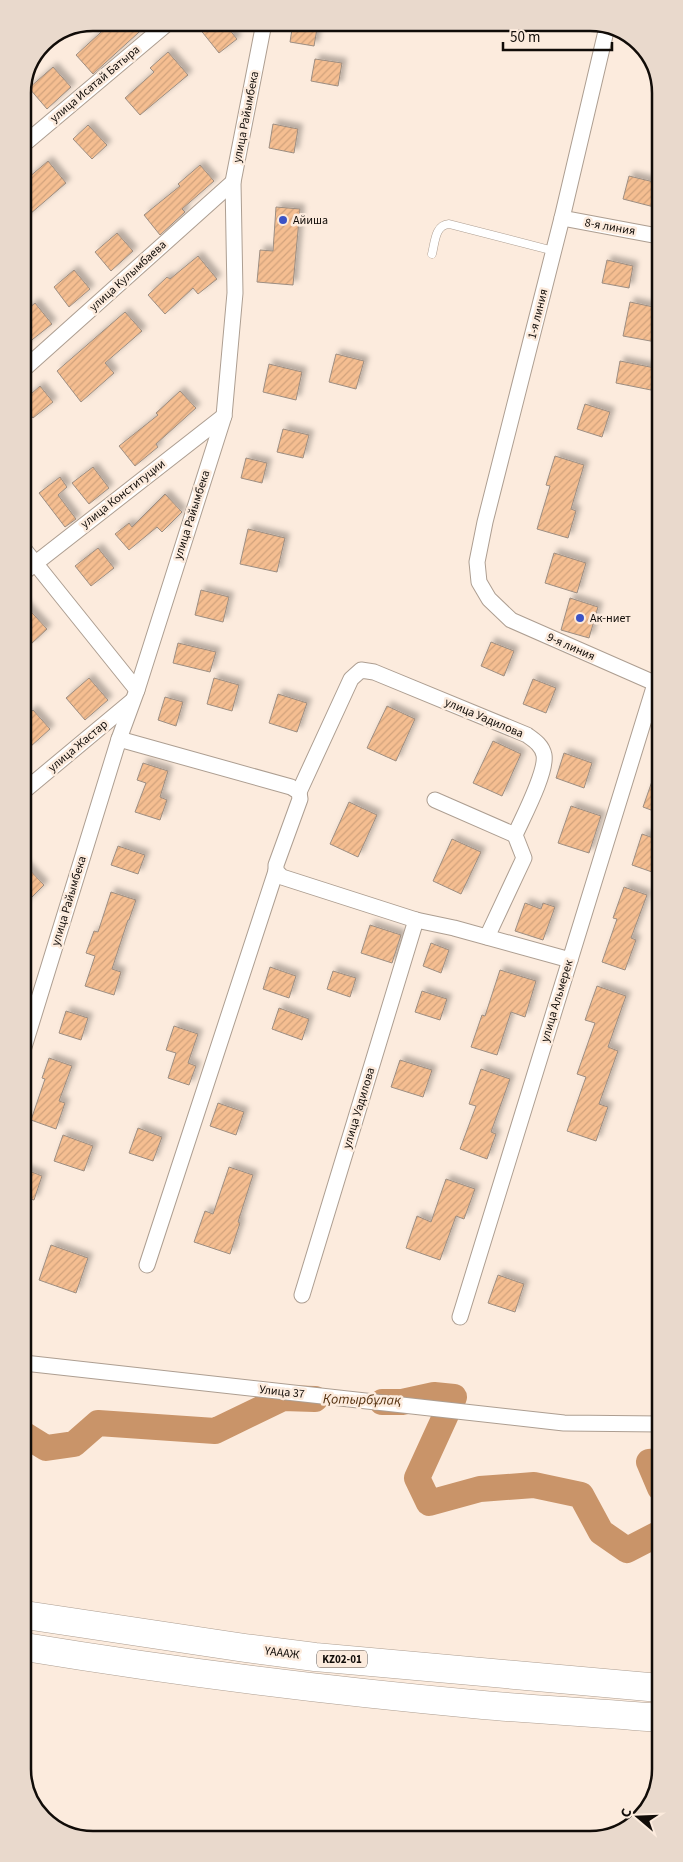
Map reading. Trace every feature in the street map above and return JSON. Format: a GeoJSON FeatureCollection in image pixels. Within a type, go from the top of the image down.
{"type":"FeatureCollection","features":[{"type":"Feature","properties":{"kind":"highway","name":"ҮАААЖ"},"geometry":{"type":"LineString","coordinates":[[31,1616],[315,1657],[652,1687]]}},
{"type":"Feature","properties":{"kind":"highway"},"geometry":{"type":"LineString","coordinates":[[31,1648],[254,1681],[484,1705],[652,1717]]}},
{"type":"Feature","properties":{"kind":"street","name":"улица Исатай Батыра"},"geometry":{"type":"LineString","coordinates":[[31,138],[157,31]]}},
{"type":"Feature","properties":{"kind":"street","name":"улица Райымбека"},"geometry":{"type":"LineString","coordinates":[[31,1024],[118,740],[135,695],[224,416],[235,293],[233,182],[262,31]]}},
{"type":"Feature","properties":{"kind":"street","name":"1-я линия"},"geometry":{"type":"LineString","coordinates":[[490,599],[479,582],[477,562],[485,522],[554,251],[605,33]]}},
{"type":"Feature","properties":{"kind":"street","name":"улица Кулымбаева"},"geometry":{"type":"LineString","coordinates":[[31,363],[233,182]]}},
{"type":"Feature","properties":{"kind":"street","name":"8-я линия"},"geometry":{"type":"LineString","coordinates":[[562,218],[652,235]]}},
{"type":"Feature","properties":{"kind":"street","name":"улица Конституции"},"geometry":{"type":"LineString","coordinates":[[31,566],[224,416]]}},
{"type":"Feature","properties":{"kind":"street"},"geometry":{"type":"LineString","coordinates":[[31,558],[135,695]]}},
{"type":"Feature","properties":{"kind":"street","name":"9-я линия"},"geometry":{"type":"LineString","coordinates":[[490,599],[511,620],[652,683]]}},
{"type":"Feature","properties":{"kind":"street","name":"улица Уадилова"},"geometry":{"type":"LineString","coordinates":[[299,792],[351,679],[361,670],[374,672],[526,735],[537,742],[544,754],[544,768],[515,835]]}},
{"type":"Feature","properties":{"kind":"street","name":"улица Жастар"},"geometry":{"type":"LineString","coordinates":[[31,785],[135,695]]}},
{"type":"Feature","properties":{"kind":"street","name":"улица Альмерек"},"geometry":{"type":"LineString","coordinates":[[460,1317],[652,701]]}},
{"type":"Feature","properties":{"kind":"street"},"geometry":{"type":"LineString","coordinates":[[118,740],[292,787],[299,792],[300,799],[278,858],[276,871],[146,1265]]}},
{"type":"Feature","properties":{"kind":"street"},"geometry":{"type":"LineString","coordinates":[[435,800],[515,835],[524,858],[487,937]]}},
{"type":"Feature","properties":{"kind":"street"},"geometry":{"type":"LineString","coordinates":[[276,871],[282,877],[416,920],[454,928],[570,960]]}},
{"type":"Feature","properties":{"kind":"street","name":"улица Уадилова"},"geometry":{"type":"LineString","coordinates":[[302,1295],[416,920]]}},
{"type":"Feature","properties":{"kind":"street"},"geometry":{"type":"LineString","coordinates":[[31,1000],[41,992]]}},
{"type":"Feature","properties":{"kind":"street","name":"Улица 37"},"geometry":{"type":"LineString","coordinates":[[31,1364],[564,1423],[652,1424]]}},
{"type":"Feature","properties":{"kind":"lane"},"geometry":{"type":"LineString","coordinates":[[432,254],[438,230],[444,225],[449,224],[554,251]]}},
{"type":"Feature","properties":{"kind":"building"},"geometry":{"type":"Polygon","coordinates":[[[102,31],[140,31],[93,74],[76,55],[102,31]]]}},
{"type":"Feature","properties":{"kind":"building"},"geometry":{"type":"Polygon","coordinates":[[[201,31],[230,31],[237,39],[219,53],[201,31]]]}},
{"type":"Feature","properties":{"kind":"building"},"geometry":{"type":"Polygon","coordinates":[[[292,31],[317,31],[314,46],[290,42],[292,31]]]}},
{"type":"Feature","properties":{"kind":"building"},"geometry":{"type":"Polygon","coordinates":[[[168,52],[188,75],[140,115],[125,98],[154,72],[150,68],[168,52]]]}},
{"type":"Feature","properties":{"kind":"building"},"geometry":{"type":"Polygon","coordinates":[[[315,59],[342,63],[338,86],[311,81],[315,59]]]}},
{"type":"Feature","properties":{"kind":"building"},"geometry":{"type":"Polygon","coordinates":[[[53,67],[71,87],[47,109],[31,90],[32,86],[53,67]]]}},
{"type":"Feature","properties":{"kind":"building"},"geometry":{"type":"Polygon","coordinates":[[[273,124],[298,129],[294,153],[269,148],[273,124]]]}},
{"type":"Feature","properties":{"kind":"building"},"geometry":{"type":"Polygon","coordinates":[[[88,125],[107,145],[92,159],[73,139],[88,125]]]}},
{"type":"Feature","properties":{"kind":"building"},"geometry":{"type":"Polygon","coordinates":[[[48,161],[66,183],[31,213],[31,175],[48,161]]]}},
{"type":"Feature","properties":{"kind":"building"},"geometry":{"type":"Polygon","coordinates":[[[200,165],[214,181],[182,209],[185,212],[160,235],[144,215],[180,186],[178,184],[200,165]]]}},
{"type":"Feature","properties":{"kind":"building"},"geometry":{"type":"Polygon","coordinates":[[[629,176],[652,182],[652,206],[623,199],[629,176]]]}},
{"type":"Feature","properties":{"kind":"building"},"geometry":{"type":"Polygon","coordinates":[[[276,207],[300,209],[293,285],[257,282],[260,250],[273,251],[276,207]]]}},
{"type":"Feature","properties":{"kind":"building"},"geometry":{"type":"Polygon","coordinates":[[[117,233],[133,251],[111,271],[95,252],[117,233]]]}},
{"type":"Feature","properties":{"kind":"building"},"geometry":{"type":"Polygon","coordinates":[[[198,256],[217,279],[198,294],[193,288],[165,314],[148,295],[167,277],[170,279],[198,256]]]}},
{"type":"Feature","properties":{"kind":"building"},"geometry":{"type":"Polygon","coordinates":[[[607,260],[633,266],[629,288],[602,283],[607,260]]]}},
{"type":"Feature","properties":{"kind":"building"},"geometry":{"type":"Polygon","coordinates":[[[74,270],[90,289],[69,307],[54,287],[74,270]]]}},
{"type":"Feature","properties":{"kind":"building"},"geometry":{"type":"Polygon","coordinates":[[[630,302],[652,307],[652,341],[623,336],[630,302]]]}},
{"type":"Feature","properties":{"kind":"building"},"geometry":{"type":"Polygon","coordinates":[[[35,303],[52,324],[31,341],[31,306],[35,303]]]}},
{"type":"Feature","properties":{"kind":"building"},"geometry":{"type":"Polygon","coordinates":[[[125,312],[142,331],[105,363],[114,373],[81,402],[57,371],[125,312]]]}},
{"type":"Feature","properties":{"kind":"building"},"geometry":{"type":"Polygon","coordinates":[[[336,354],[364,361],[356,389],[329,382],[336,354]]]}},
{"type":"Feature","properties":{"kind":"building"},"geometry":{"type":"Polygon","coordinates":[[[620,361],[652,367],[651,390],[616,383],[620,361]]]}},
{"type":"Feature","properties":{"kind":"building"},"geometry":{"type":"Polygon","coordinates":[[[269,364],[302,372],[296,400],[263,392],[269,364]]]}},
{"type":"Feature","properties":{"kind":"building"},"geometry":{"type":"Polygon","coordinates":[[[40,386],[53,402],[33,418],[31,416],[31,394],[40,386]]]}},
{"type":"Feature","properties":{"kind":"building"},"geometry":{"type":"Polygon","coordinates":[[[180,391],[196,408],[156,444],[158,447],[135,466],[119,446],[158,415],[156,413],[180,391]]]}},
{"type":"Feature","properties":{"kind":"building"},"geometry":{"type":"Polygon","coordinates":[[[585,404],[610,412],[602,437],[577,429],[585,404]]]}},
{"type":"Feature","properties":{"kind":"building"},"geometry":{"type":"Polygon","coordinates":[[[283,429],[309,435],[303,458],[277,452],[283,429]]]}},
{"type":"Feature","properties":{"kind":"building"},"geometry":{"type":"Polygon","coordinates":[[[555,456],[584,465],[571,509],[576,511],[568,538],[537,529],[550,486],[546,485],[555,456]]]}},
{"type":"Feature","properties":{"kind":"building"},"geometry":{"type":"Polygon","coordinates":[[[246,458],[267,463],[262,483],[241,478],[246,458]]]}},
{"type":"Feature","properties":{"kind":"building"},"geometry":{"type":"Polygon","coordinates":[[[93,467],[109,488],[89,504],[72,483],[93,467]]]}},
{"type":"Feature","properties":{"kind":"building"},"geometry":{"type":"Polygon","coordinates":[[[60,477],[67,487],[58,495],[76,519],[65,527],[39,493],[60,477]]]}},
{"type":"Feature","properties":{"kind":"building"},"geometry":{"type":"Polygon","coordinates":[[[165,494],[182,512],[162,532],[157,527],[129,550],[115,534],[129,523],[132,527],[165,494]]]}},
{"type":"Feature","properties":{"kind":"building"},"geometry":{"type":"Polygon","coordinates":[[[248,529],[285,538],[277,572],[240,564],[248,529]]]}},
{"type":"Feature","properties":{"kind":"building"},"geometry":{"type":"Polygon","coordinates":[[[98,548],[114,568],[91,586],[75,566],[98,548]]]}},
{"type":"Feature","properties":{"kind":"building"},"geometry":{"type":"Polygon","coordinates":[[[554,553],[586,563],[577,593],[545,583],[554,553]]]}},
{"type":"Feature","properties":{"kind":"building"},"geometry":{"type":"Polygon","coordinates":[[[201,590],[229,597],[223,622],[195,615],[201,590]]]}},
{"type":"Feature","properties":{"kind":"building","name":"Ак-ниет"},"geometry":{"type":"Polygon","coordinates":[[[570,598],[598,607],[589,638],[561,630],[570,598]]]}},
{"type":"Feature","properties":{"kind":"building"},"geometry":{"type":"Polygon","coordinates":[[[31,612],[47,629],[31,644],[31,612]]]}},
{"type":"Feature","properties":{"kind":"building"},"geometry":{"type":"Polygon","coordinates":[[[491,642],[514,651],[504,676],[481,666],[491,642]]]}},
{"type":"Feature","properties":{"kind":"building"},"geometry":{"type":"Polygon","coordinates":[[[178,643],[216,652],[210,672],[173,663],[178,643]]]}},
{"type":"Feature","properties":{"kind":"building"},"geometry":{"type":"Polygon","coordinates":[[[89,678],[108,700],[85,720],[66,698],[89,678]]]}},
{"type":"Feature","properties":{"kind":"building"},"geometry":{"type":"Polygon","coordinates":[[[214,678],[239,685],[232,711],[207,704],[214,678]]]}},
{"type":"Feature","properties":{"kind":"building"},"geometry":{"type":"Polygon","coordinates":[[[533,679],[556,688],[546,713],[523,704],[533,679]]]}},
{"type":"Feature","properties":{"kind":"building"},"geometry":{"type":"Polygon","coordinates":[[[278,694],[307,703],[297,732],[269,723],[278,694]]]}},
{"type":"Feature","properties":{"kind":"building"},"geometry":{"type":"Polygon","coordinates":[[[165,697],[183,702],[176,726],[158,720],[165,697]]]}},
{"type":"Feature","properties":{"kind":"building"},"geometry":{"type":"Polygon","coordinates":[[[387,706],[415,719],[396,761],[367,748],[387,706]]]}},
{"type":"Feature","properties":{"kind":"building"},"geometry":{"type":"Polygon","coordinates":[[[33,710],[50,729],[31,746],[31,712],[33,710]]]}},
{"type":"Feature","properties":{"kind":"building"},"geometry":{"type":"Polygon","coordinates":[[[493,741],[521,754],[502,796],[473,783],[493,741]]]}},
{"type":"Feature","properties":{"kind":"building"},"geometry":{"type":"Polygon","coordinates":[[[564,753],[592,763],[584,788],[556,778],[564,753]]]}},
{"type":"Feature","properties":{"kind":"building"},"geometry":{"type":"Polygon","coordinates":[[[143,763],[168,771],[160,797],[167,800],[160,820],[135,812],[146,783],[137,780],[143,763]]]}},
{"type":"Feature","properties":{"kind":"building"},"geometry":{"type":"Polygon","coordinates":[[[652,781],[652,810],[643,807],[652,781]]]}},
{"type":"Feature","properties":{"kind":"building"},"geometry":{"type":"Polygon","coordinates":[[[349,802],[377,815],[358,857],[330,844],[349,802]]]}},
{"type":"Feature","properties":{"kind":"building"},"geometry":{"type":"Polygon","coordinates":[[[571,806],[601,816],[589,853],[558,843],[571,806]]]}},
{"type":"Feature","properties":{"kind":"building"},"geometry":{"type":"Polygon","coordinates":[[[642,834],[652,838],[652,872],[632,865],[642,834]]]}},
{"type":"Feature","properties":{"kind":"building"},"geometry":{"type":"Polygon","coordinates":[[[452,839],[481,852],[461,894],[433,881],[452,839]]]}},
{"type":"Feature","properties":{"kind":"building"},"geometry":{"type":"Polygon","coordinates":[[[118,846],[145,855],[138,874],[111,865],[118,846]]]}},
{"type":"Feature","properties":{"kind":"building"},"geometry":{"type":"Polygon","coordinates":[[[31,871],[44,885],[31,898],[31,871]]]}},
{"type":"Feature","properties":{"kind":"building"},"geometry":{"type":"Polygon","coordinates":[[[624,887],[647,895],[631,938],[636,940],[625,970],[602,962],[617,919],[613,918],[624,887]]]}},
{"type":"Feature","properties":{"kind":"building"},"geometry":{"type":"Polygon","coordinates":[[[111,892],[136,900],[112,969],[121,972],[114,995],[85,986],[95,956],[86,953],[94,931],[98,932],[111,892]]]}},
{"type":"Feature","properties":{"kind":"building"},"geometry":{"type":"Polygon","coordinates":[[[525,903],[541,909],[543,903],[555,907],[543,940],[515,931],[525,903]]]}},
{"type":"Feature","properties":{"kind":"building"},"geometry":{"type":"Polygon","coordinates":[[[370,925],[401,935],[392,963],[361,953],[370,925]]]}},
{"type":"Feature","properties":{"kind":"building"},"geometry":{"type":"Polygon","coordinates":[[[431,943],[449,950],[441,973],[423,966],[431,943]]]}},
{"type":"Feature","properties":{"kind":"building"},"geometry":{"type":"Polygon","coordinates":[[[270,967],[296,976],[289,998],[263,989],[270,967]]]}},
{"type":"Feature","properties":{"kind":"building"},"geometry":{"type":"Polygon","coordinates":[[[500,970],[536,981],[525,1017],[511,1012],[497,1055],[471,1047],[482,1015],[485,1016],[500,970]]]}},
{"type":"Feature","properties":{"kind":"building"},"geometry":{"type":"Polygon","coordinates":[[[333,971],[356,978],[350,997],[327,989],[333,971]]]}},
{"type":"Feature","properties":{"kind":"building"},"geometry":{"type":"Polygon","coordinates":[[[597,986],[626,996],[608,1047],[618,1051],[599,1104],[608,1107],[596,1141],[567,1131],[586,1077],[577,1074],[595,1023],[585,1020],[597,986]]]}},
{"type":"Feature","properties":{"kind":"building"},"geometry":{"type":"Polygon","coordinates":[[[422,991],[447,999],[440,1020],[415,1012],[422,991]]]}},
{"type":"Feature","properties":{"kind":"building"},"geometry":{"type":"Polygon","coordinates":[[[279,1008],[309,1019],[302,1040],[272,1029],[279,1008]]]}},
{"type":"Feature","properties":{"kind":"building"},"geometry":{"type":"Polygon","coordinates":[[[66,1011],[88,1018],[81,1040],[59,1033],[66,1011]]]}},
{"type":"Feature","properties":{"kind":"building"},"geometry":{"type":"Polygon","coordinates":[[[174,1026],[198,1034],[188,1063],[196,1066],[189,1085],[168,1078],[176,1053],[166,1050],[174,1026]]]}},
{"type":"Feature","properties":{"kind":"building"},"geometry":{"type":"Polygon","coordinates":[[[49,1058],[72,1066],[59,1101],[65,1103],[56,1129],[31,1120],[45,1079],[42,1078],[49,1058]]]}},
{"type":"Feature","properties":{"kind":"building"},"geometry":{"type":"Polygon","coordinates":[[[400,1060],[432,1070],[423,1097],[391,1087],[400,1060]]]}},
{"type":"Feature","properties":{"kind":"building"},"geometry":{"type":"Polygon","coordinates":[[[481,1069],[510,1079],[491,1132],[496,1134],[487,1159],[460,1149],[476,1106],[469,1104],[481,1069]]]}},
{"type":"Feature","properties":{"kind":"building"},"geometry":{"type":"Polygon","coordinates":[[[218,1103],[244,1112],[236,1135],[210,1126],[218,1103]]]}},
{"type":"Feature","properties":{"kind":"building"},"geometry":{"type":"Polygon","coordinates":[[[138,1128],[162,1137],[153,1161],[129,1153],[138,1128]]]}},
{"type":"Feature","properties":{"kind":"building"},"geometry":{"type":"Polygon","coordinates":[[[63,1135],[93,1146],[84,1171],[54,1161],[63,1135]]]}},
{"type":"Feature","properties":{"kind":"building"},"geometry":{"type":"Polygon","coordinates":[[[229,1167],[253,1175],[230,1254],[194,1242],[205,1211],[213,1214],[229,1167]]]}},
{"type":"Feature","properties":{"kind":"building"},"geometry":{"type":"Polygon","coordinates":[[[31,1172],[42,1176],[34,1200],[31,1199],[31,1172]]]}},
{"type":"Feature","properties":{"kind":"building"},"geometry":{"type":"Polygon","coordinates":[[[446,1179],[475,1189],[464,1219],[456,1216],[440,1260],[406,1248],[417,1216],[431,1222],[446,1179]]]}},
{"type":"Feature","properties":{"kind":"building"},"geometry":{"type":"Polygon","coordinates":[[[51,1245],[88,1258],[76,1293],[39,1280],[51,1245]]]}},
{"type":"Feature","properties":{"kind":"building"},"geometry":{"type":"Polygon","coordinates":[[[498,1275],[524,1284],[515,1312],[488,1303],[498,1275]]]}},
{"type":"Feature","properties":{"kind":"waterway","name":"Қотырбұлақ"},"geometry":{"type":"LineString","coordinates":[[382,1402],[402,1402],[434,1395],[454,1397],[417,1478],[429,1503],[480,1489],[534,1485],[581,1495],[601,1532],[627,1550],[652,1537]]}},
{"type":"Feature","properties":{"kind":"waterway","name":"Қотырбұлақ"},"geometry":{"type":"LineString","coordinates":[[31,1439],[46,1448],[74,1444],[98,1423],[215,1431],[283,1398],[315,1399]]}},
{"type":"Feature","properties":{"kind":"waterway","name":"Қотырбұлақ"},"geometry":{"type":"LineString","coordinates":[[652,1462],[649,1462],[652,1469]]}},
{"type":"Feature","properties":{"kind":"place","name":"Айиша"},"geometry":{"type":"Point","coordinates":[283,220]}},
{"type":"Feature","properties":{"kind":"place","name":"Ак-ниет"},"geometry":{"type":"Point","coordinates":[580,618]}}]}
